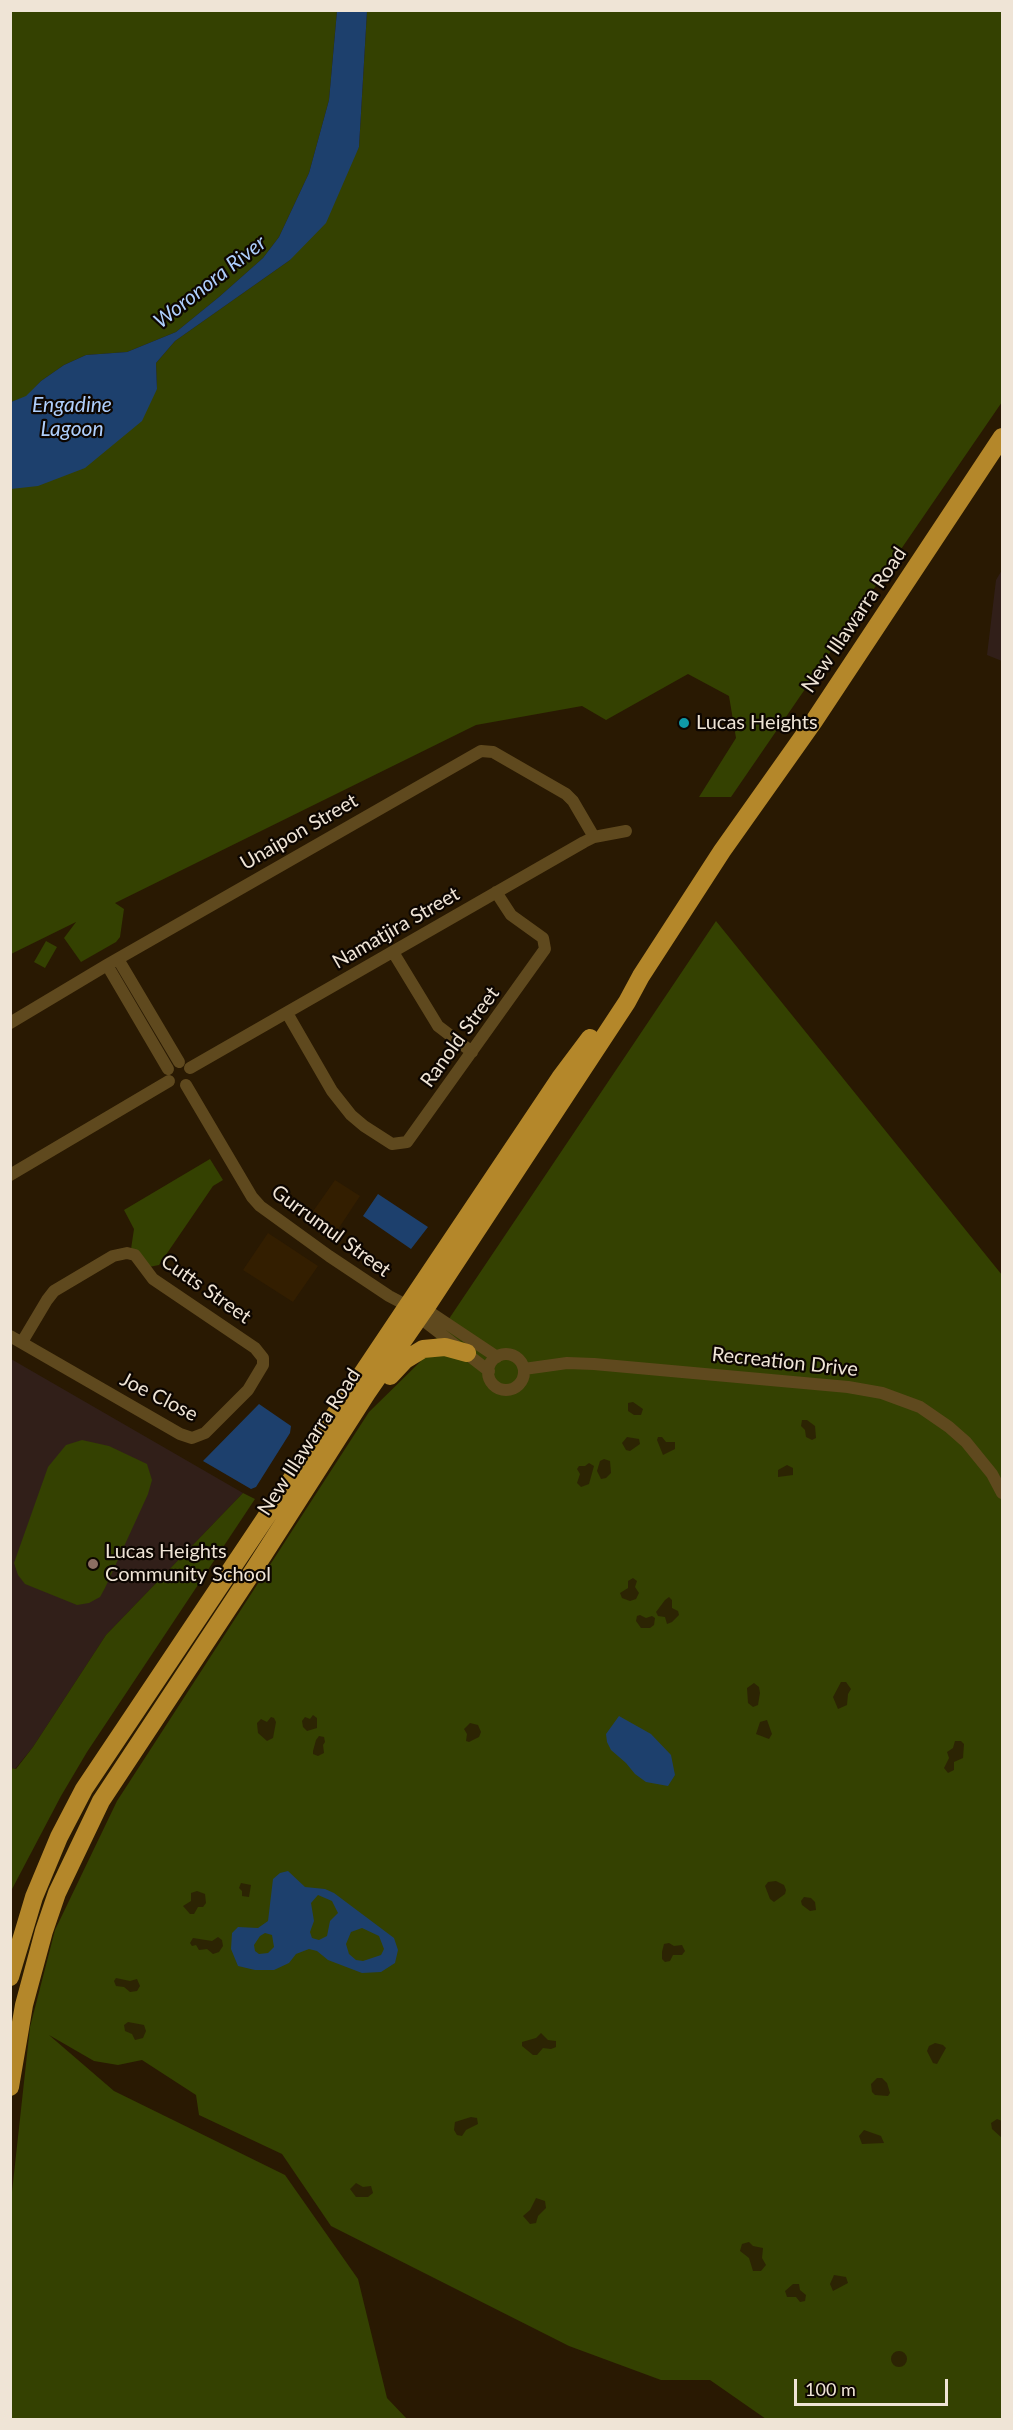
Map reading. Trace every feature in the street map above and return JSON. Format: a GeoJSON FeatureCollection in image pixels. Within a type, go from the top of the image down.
{"type":"FeatureCollection","features":[{"type":"Feature","properties":{"kind":"highway","name":"New Illawarra Road"},"geometry":{"type":"LineString","coordinates":[[10,2087],[24,2005],[44,1931],[61,1884],[101,1801],[367,1393],[560,1078],[621,996],[641,976],[722,851],[825,704],[1002,437]]}},
{"type":"Feature","properties":{"kind":"highway","name":"New Illawarra Road"},"geometry":{"type":"LineString","coordinates":[[10,1977],[34,1897],[59,1837],[84,1789],[417,1311]]}},
{"type":"Feature","properties":{"kind":"highway"},"geometry":{"type":"LineString","coordinates":[[367,1393],[392,1375],[405,1360],[423,1349],[445,1347],[467,1353]]}},
{"type":"Feature","properties":{"kind":"street","name":"Unaipon Street"},"geometry":{"type":"LineString","coordinates":[[10,1023],[112,962],[481,751],[493,752],[566,794],[573,801],[594,837]]}},
{"type":"Feature","properties":{"kind":"street","name":"Namatjira Street"},"geometry":{"type":"LineString","coordinates":[[10,1175],[176,1070],[287,1013],[594,837],[626,831]]}},
{"type":"Feature","properties":{"kind":"street","name":"Ranold Street"},"geometry":{"type":"LineString","coordinates":[[287,1013],[341,1103],[364,1126],[388,1142],[398,1145],[407,1142],[543,955],[545,943],[540,935],[511,915],[496,892]]}},
{"type":"Feature","properties":{"kind":"street"},"geometry":{"type":"LineString","coordinates":[[393,952],[438,1026],[472,1052]]}},
{"type":"Feature","properties":{"kind":"street"},"geometry":{"type":"LineString","coordinates":[[112,962],[176,1070]]}},
{"type":"Feature","properties":{"kind":"street","name":"Gurrumul Street"},"geometry":{"type":"LineString","coordinates":[[176,1070],[174,1086],[186,1085],[252,1197],[329,1256],[389,1296],[417,1311]]}},
{"type":"Feature","properties":{"kind":"street","name":"Cutts Street"},"geometry":{"type":"LineString","coordinates":[[22,1342],[46,1300],[54,1291],[113,1256],[127,1253],[135,1256],[153,1279],[255,1348],[262,1358]]}},
{"type":"Feature","properties":{"kind":"street"},"geometry":{"type":"LineString","coordinates":[[417,1311],[489,1371],[495,1385],[510,1389],[523,1379],[524,1369],[520,1360],[512,1354],[497,1357],[491,1363],[489,1371]]}},
{"type":"Feature","properties":{"kind":"street"},"geometry":{"type":"LineString","coordinates":[[417,1311],[497,1357]]}},
{"type":"Feature","properties":{"kind":"street","name":"Joe Close"},"geometry":{"type":"LineString","coordinates":[[10,1336],[180,1434],[192,1438],[205,1433],[253,1384],[261,1371],[262,1358]]}},
{"type":"Feature","properties":{"kind":"street","name":"Recreation Drive"},"geometry":{"type":"LineString","coordinates":[[524,1369],[567,1363],[594,1364],[849,1387],[882,1393],[920,1407],[949,1427],[966,1442],[986,1466],[1002,1493]]}},
{"type":"Feature","properties":{"kind":"shaded area"},"geometry":{"type":"Polygon","coordinates":[[[1002,570],[1002,661],[987,655],[996,580],[1002,570]]]}},
{"type":"Feature","properties":{"kind":"shaded area"},"geometry":{"type":"Polygon","coordinates":[[[335,1180],[360,1196],[333,1237],[307,1220],[335,1180]]]}},
{"type":"Feature","properties":{"kind":"shaded area"},"geometry":{"type":"Polygon","coordinates":[[[268,1233],[318,1266],[293,1302],[243,1270],[268,1233]]]}},
{"type":"Feature","properties":{"kind":"shaded area","name":"Lucas Heights Community School"},"geometry":{"type":"Polygon","coordinates":[[[11,1359],[243,1493],[106,1635],[33,1747],[15,1769],[11,1768],[11,1359]]]}},
{"type":"Feature","properties":{"kind":"green space"},"geometry":{"type":"Polygon","coordinates":[[[11,11],[337,11],[329,100],[309,173],[279,237],[263,258],[176,332],[127,352],[86,355],[64,365],[41,381],[26,397],[11,402],[11,11]]]}},
{"type":"Feature","properties":{"kind":"green space"},"geometry":{"type":"Polygon","coordinates":[[[367,11],[1002,11],[1002,402],[731,797],[699,797],[736,738],[729,696],[688,674],[606,720],[582,706],[476,725],[115,903],[124,909],[120,937],[116,942],[81,962],[64,938],[76,922],[11,954],[11,489],[157,389],[156,363],[175,341],[290,260],[359,147],[367,11]]]}},
{"type":"Feature","properties":{"kind":"green space"},"geometry":{"type":"Polygon","coordinates":[[[716,921],[1002,1275],[1002,2419],[766,2419],[710,2380],[661,2380],[569,2346],[331,2226],[282,2154],[199,2115],[196,2095],[142,2060],[118,2065],[94,2061],[49,2035],[114,2091],[285,2175],[358,2279],[387,2398],[407,2419],[11,2420],[11,2201],[30,2027],[55,1930],[117,1801],[369,1412],[420,1362],[716,921]]]}},
{"type":"Feature","properties":{"kind":"green space"},"geometry":{"type":"Polygon","coordinates":[[[46,941],[57,947],[45,968],[34,962],[46,941]]]}},
{"type":"Feature","properties":{"kind":"green space"},"geometry":{"type":"Polygon","coordinates":[[[210,1159],[223,1180],[213,1186],[159,1265],[149,1267],[131,1249],[134,1229],[124,1210],[210,1159]]]}},
{"type":"Feature","properties":{"kind":"green space"},"geometry":{"type":"Polygon","coordinates":[[[82,1440],[109,1446],[147,1464],[152,1480],[148,1494],[100,1597],[89,1603],[77,1605],[25,1584],[18,1575],[14,1563],[48,1467],[66,1445],[82,1440]]]}},
{"type":"Feature","properties":{"kind":"green space"},"geometry":{"type":"Polygon","coordinates":[[[243,1493],[255,1499],[87,1752],[11,1891],[11,1768],[16,1769],[33,1747],[106,1635],[243,1493]]]}},
{"type":"Feature","properties":{"kind":"sand"},"geometry":{"type":"Polygon","coordinates":[[[633,1402],[643,1409],[641,1415],[634,1415],[628,1411],[628,1403],[633,1402]]]}},
{"type":"Feature","properties":{"kind":"sand"},"geometry":{"type":"Polygon","coordinates":[[[802,1420],[807,1420],[815,1426],[816,1438],[812,1440],[806,1437],[805,1430],[801,1426],[802,1420]]]}},
{"type":"Feature","properties":{"kind":"sand"},"geometry":{"type":"Polygon","coordinates":[[[627,1437],[639,1439],[640,1444],[630,1451],[626,1450],[622,1443],[627,1437]]]}},
{"type":"Feature","properties":{"kind":"sand"},"geometry":{"type":"Polygon","coordinates":[[[658,1437],[662,1437],[666,1442],[675,1442],[675,1449],[663,1455],[658,1437]]]}},
{"type":"Feature","properties":{"kind":"sand"},"geometry":{"type":"Polygon","coordinates":[[[604,1459],[610,1461],[611,1473],[601,1479],[597,1471],[600,1461],[604,1459]]]}},
{"type":"Feature","properties":{"kind":"sand"},"geometry":{"type":"Polygon","coordinates":[[[589,1463],[594,1466],[589,1484],[581,1487],[577,1483],[580,1474],[577,1469],[589,1463]]]}},
{"type":"Feature","properties":{"kind":"sand"},"geometry":{"type":"Polygon","coordinates":[[[787,1465],[793,1468],[793,1475],[778,1477],[778,1470],[787,1465]]]}},
{"type":"Feature","properties":{"kind":"sand"},"geometry":{"type":"Polygon","coordinates":[[[633,1578],[637,1581],[635,1587],[639,1593],[636,1599],[630,1601],[622,1598],[620,1593],[628,1588],[628,1581],[633,1578]]]}},
{"type":"Feature","properties":{"kind":"sand"},"geometry":{"type":"Polygon","coordinates":[[[669,1597],[672,1600],[672,1608],[678,1611],[679,1615],[667,1624],[665,1617],[658,1616],[656,1612],[669,1597]]]}},
{"type":"Feature","properties":{"kind":"sand"},"geometry":{"type":"Polygon","coordinates":[[[637,1616],[655,1618],[654,1625],[650,1628],[641,1628],[636,1621],[637,1616]]]}},
{"type":"Feature","properties":{"kind":"sand"},"geometry":{"type":"Polygon","coordinates":[[[841,1682],[846,1682],[851,1689],[847,1705],[838,1709],[833,1697],[841,1682]]]}},
{"type":"Feature","properties":{"kind":"sand"},"geometry":{"type":"Polygon","coordinates":[[[754,1683],[759,1687],[760,1693],[758,1705],[753,1707],[748,1703],[747,1688],[754,1683]]]}},
{"type":"Feature","properties":{"kind":"sand"},"geometry":{"type":"Polygon","coordinates":[[[313,1715],[317,1718],[317,1728],[307,1731],[302,1721],[305,1717],[310,1719],[313,1715]]]}},
{"type":"Feature","properties":{"kind":"sand"},"geometry":{"type":"Polygon","coordinates":[[[271,1717],[276,1722],[273,1738],[267,1741],[258,1733],[257,1723],[261,1719],[267,1722],[271,1717]]]}},
{"type":"Feature","properties":{"kind":"sand"},"geometry":{"type":"Polygon","coordinates":[[[767,1720],[772,1734],[769,1739],[756,1734],[760,1722],[767,1720]]]}},
{"type":"Feature","properties":{"kind":"sand"},"geometry":{"type":"Polygon","coordinates":[[[470,1723],[478,1725],[481,1732],[479,1737],[469,1742],[466,1741],[467,1734],[464,1729],[470,1723]]]}},
{"type":"Feature","properties":{"kind":"sand"},"geometry":{"type":"Polygon","coordinates":[[[319,1736],[324,1737],[325,1742],[324,1753],[318,1756],[313,1754],[313,1751],[319,1736]]]}},
{"type":"Feature","properties":{"kind":"sand"},"geometry":{"type":"Polygon","coordinates":[[[955,1741],[961,1741],[964,1744],[963,1758],[954,1762],[954,1770],[948,1773],[944,1768],[949,1758],[947,1752],[953,1748],[955,1741]]]}},
{"type":"Feature","properties":{"kind":"sand"},"geometry":{"type":"Polygon","coordinates":[[[776,1881],[784,1885],[786,1890],[785,1894],[774,1902],[770,1899],[765,1886],[768,1882],[776,1881]]]}},
{"type":"Feature","properties":{"kind":"sand"},"geometry":{"type":"Polygon","coordinates":[[[241,1883],[251,1885],[249,1897],[242,1896],[239,1888],[241,1883]]]}},
{"type":"Feature","properties":{"kind":"sand"},"geometry":{"type":"Polygon","coordinates":[[[197,1891],[205,1894],[206,1903],[203,1907],[198,1907],[194,1914],[190,1914],[183,1906],[191,1901],[191,1893],[197,1891]]]}},
{"type":"Feature","properties":{"kind":"sand"},"geometry":{"type":"Polygon","coordinates":[[[804,1897],[811,1898],[815,1902],[816,1910],[810,1911],[802,1905],[801,1901],[804,1897]]]}},
{"type":"Feature","properties":{"kind":"sand"},"geometry":{"type":"Polygon","coordinates":[[[218,1937],[222,1940],[223,1946],[219,1952],[213,1954],[207,1949],[199,1950],[196,1945],[192,1946],[190,1943],[193,1938],[212,1941],[218,1937]]]}},
{"type":"Feature","properties":{"kind":"sand"},"geometry":{"type":"Polygon","coordinates":[[[669,1943],[674,1946],[682,1945],[685,1951],[682,1955],[673,1955],[670,1961],[665,1962],[662,1959],[662,1952],[664,1944],[669,1943]]]}},
{"type":"Feature","properties":{"kind":"sand"},"geometry":{"type":"Polygon","coordinates":[[[116,1978],[130,1981],[137,1979],[140,1986],[137,1991],[130,1992],[124,1987],[116,1986],[114,1981],[116,1978]]]}},
{"type":"Feature","properties":{"kind":"sand"},"geometry":{"type":"Polygon","coordinates":[[[128,2022],[144,2025],[146,2031],[143,2038],[135,2040],[132,2034],[125,2031],[124,2025],[128,2022]]]}},
{"type":"Feature","properties":{"kind":"sand"},"geometry":{"type":"Polygon","coordinates":[[[541,2033],[548,2040],[556,2041],[556,2047],[543,2048],[537,2055],[533,2055],[522,2046],[522,2042],[536,2038],[541,2033]]]}},
{"type":"Feature","properties":{"kind":"sand"},"geometry":{"type":"Polygon","coordinates":[[[935,2043],[946,2048],[937,2064],[933,2063],[927,2051],[929,2046],[935,2043]]]}},
{"type":"Feature","properties":{"kind":"sand"},"geometry":{"type":"Polygon","coordinates":[[[877,2078],[882,2078],[887,2083],[890,2093],[888,2096],[875,2095],[872,2092],[871,2084],[877,2078]]]}},
{"type":"Feature","properties":{"kind":"sand"},"geometry":{"type":"Polygon","coordinates":[[[471,2117],[477,2118],[478,2124],[466,2130],[462,2136],[457,2135],[454,2130],[455,2122],[471,2117]]]}},
{"type":"Feature","properties":{"kind":"sand"},"geometry":{"type":"Polygon","coordinates":[[[997,2119],[1002,2121],[1002,2138],[992,2129],[991,2123],[997,2119]]]}},
{"type":"Feature","properties":{"kind":"sand"},"geometry":{"type":"Polygon","coordinates":[[[864,2130],[881,2136],[884,2143],[862,2144],[859,2136],[864,2130]]]}},
{"type":"Feature","properties":{"kind":"sand"},"geometry":{"type":"Polygon","coordinates":[[[356,2183],[363,2187],[371,2186],[373,2193],[368,2197],[356,2197],[350,2189],[356,2183]]]}},
{"type":"Feature","properties":{"kind":"sand"},"geometry":{"type":"Polygon","coordinates":[[[536,2198],[545,2201],[546,2208],[538,2216],[536,2223],[530,2224],[523,2216],[530,2210],[536,2198]]]}},
{"type":"Feature","properties":{"kind":"sand"},"geometry":{"type":"Polygon","coordinates":[[[749,2242],[753,2246],[763,2248],[762,2258],[766,2265],[761,2271],[753,2271],[749,2258],[740,2251],[742,2244],[749,2242]]]}},
{"type":"Feature","properties":{"kind":"sand"},"geometry":{"type":"Polygon","coordinates":[[[834,2275],[846,2277],[848,2283],[833,2291],[830,2284],[834,2275]]]}},
{"type":"Feature","properties":{"kind":"sand"},"geometry":{"type":"Polygon","coordinates":[[[793,2284],[799,2284],[800,2290],[806,2295],[805,2301],[800,2302],[796,2297],[787,2297],[785,2291],[793,2284]]]}},
{"type":"Feature","properties":{"kind":"sand"},"geometry":{"type":"Polygon","coordinates":[[[896,2351],[902,2351],[907,2359],[905,2365],[896,2367],[891,2362],[891,2356],[896,2351]]]}},
{"type":"Feature","properties":{"kind":"water","name":"Engadine Lagoon"},"geometry":{"type":"Polygon","coordinates":[[[337,11],[367,11],[359,147],[326,223],[290,260],[175,341],[156,363],[157,389],[142,421],[85,468],[38,486],[11,489],[11,402],[26,396],[41,381],[64,365],[86,355],[127,352],[176,332],[263,258],[279,237],[309,173],[329,100],[337,11]]]}},
{"type":"Feature","properties":{"kind":"water"},"geometry":{"type":"Polygon","coordinates":[[[378,1194],[428,1227],[411,1249],[363,1216],[378,1194]]]}},
{"type":"Feature","properties":{"kind":"water"},"geometry":{"type":"Polygon","coordinates":[[[259,1404],[291,1426],[290,1433],[256,1487],[251,1489],[203,1461],[259,1404]]]}},
{"type":"Feature","properties":{"kind":"water"},"geometry":{"type":"Polygon","coordinates":[[[619,1716],[651,1734],[671,1755],[675,1775],[668,1786],[646,1782],[611,1750],[606,1734],[619,1716]]]}},
{"type":"Feature","properties":{"kind":"water"},"geometry":{"type":"Polygon","coordinates":[[[288,1871],[305,1887],[325,1889],[334,1893],[394,1938],[398,1950],[395,1963],[381,1972],[362,1973],[328,1960],[317,1951],[309,1949],[296,1954],[289,1963],[274,1970],[255,1970],[238,1966],[231,1949],[232,1933],[238,1927],[258,1928],[268,1921],[273,1879],[280,1873],[288,1871]],[[318,1895],[311,1903],[314,1921],[310,1932],[312,1938],[319,1940],[327,1936],[330,1921],[338,1913],[332,1901],[318,1895]],[[362,1928],[351,1932],[346,1944],[349,1954],[356,1960],[363,1961],[381,1955],[384,1949],[379,1936],[362,1928]],[[265,1933],[254,1945],[255,1951],[259,1954],[268,1953],[274,1947],[272,1935],[265,1933]]]}},
{"type":"Feature","properties":{"kind":"place","name":"Lucas Heights"},"geometry":{"type":"Point","coordinates":[684,723]}},
{"type":"Feature","properties":{"kind":"place","name":"Lucas Heights Community School"},"geometry":{"type":"Point","coordinates":[93,1564]}},
{"type":"Feature","properties":{"kind":"water label","name":"Woronora River"},"geometry":{"type":"Point","coordinates":[210,282]}}]}
